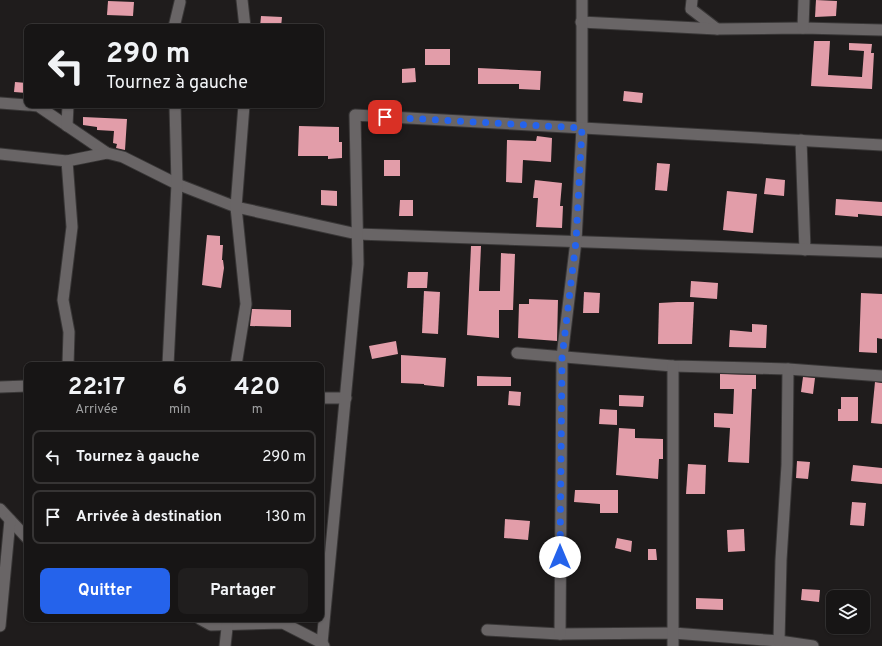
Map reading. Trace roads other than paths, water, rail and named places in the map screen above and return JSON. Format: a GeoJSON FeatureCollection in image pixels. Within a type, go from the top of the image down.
{"type":"FeatureCollection","features":[{"type":"Feature","properties":{"kind":"street"},"geometry":{"type":"LineString","coordinates":[[242,0],[245,24]]}},
{"type":"Feature","properties":{"kind":"street"},"geometry":{"type":"LineString","coordinates":[[560,634],[562,358],[576,241],[582,128],[582,0]]}},
{"type":"Feature","properties":{"kind":"street"},"geometry":{"type":"LineString","coordinates":[[692,0],[691,9],[717,29]]}},
{"type":"Feature","properties":{"kind":"street"},"geometry":{"type":"LineString","coordinates":[[803,28],[804,0]]}},
{"type":"Feature","properties":{"kind":"street"},"geometry":{"type":"LineString","coordinates":[[175,24],[180,2]]}},
{"type":"Feature","properties":{"kind":"street"},"geometry":{"type":"LineString","coordinates":[[581,22],[717,29],[803,28],[882,30]]}},
{"type":"Feature","properties":{"kind":"street"},"geometry":{"type":"LineString","coordinates":[[0,103],[24,105]]}},
{"type":"Feature","properties":{"kind":"street"},"geometry":{"type":"LineString","coordinates":[[41,108],[107,153],[123,157],[177,184],[236,207],[357,234],[882,252]]}},
{"type":"Feature","properties":{"kind":"street"},"geometry":{"type":"LineString","coordinates":[[67,126],[68,108]]}},
{"type":"Feature","properties":{"kind":"street"},"geometry":{"type":"LineString","coordinates":[[168,362],[177,184],[175,108]]}},
{"type":"Feature","properties":{"kind":"street"},"geometry":{"type":"LineString","coordinates":[[236,362],[246,304],[236,207],[244,108]]}},
{"type":"Feature","properties":{"kind":"street"},"geometry":{"type":"LineString","coordinates":[[206,622],[211,625],[228,622],[282,623],[323,645],[358,264],[355,115],[582,128],[624,132],[801,140],[882,146]]}},
{"type":"Feature","properties":{"kind":"street"},"geometry":{"type":"LineString","coordinates":[[801,140],[805,250]]}},
{"type":"Feature","properties":{"kind":"street"},"geometry":{"type":"LineString","coordinates":[[0,154],[67,161],[107,153]]}},
{"type":"Feature","properties":{"kind":"street"},"geometry":{"type":"LineString","coordinates":[[67,161],[72,227],[63,300],[69,332],[68,362]]}},
{"type":"Feature","properties":{"kind":"street"},"geometry":{"type":"LineString","coordinates":[[517,353],[562,358],[673,366],[788,369],[882,376]]}},
{"type":"Feature","properties":{"kind":"street"},"geometry":{"type":"LineString","coordinates":[[673,366],[673,646]]}},
{"type":"Feature","properties":{"kind":"street"},"geometry":{"type":"LineString","coordinates":[[779,641],[781,560],[787,465],[788,369]]}},
{"type":"Feature","properties":{"kind":"street"},"geometry":{"type":"LineString","coordinates":[[0,387],[24,386]]}},
{"type":"Feature","properties":{"kind":"street"},"geometry":{"type":"LineString","coordinates":[[324,398],[346,398]]}},
{"type":"Feature","properties":{"kind":"street"},"geometry":{"type":"LineString","coordinates":[[0,509],[24,535]]}},
{"type":"Feature","properties":{"kind":"street"},"geometry":{"type":"LineString","coordinates":[[0,626],[10,520]]}},
{"type":"Feature","properties":{"kind":"street"},"geometry":{"type":"LineString","coordinates":[[225,646],[228,622]]}},
{"type":"Feature","properties":{"kind":"street"},"geometry":{"type":"LineString","coordinates":[[487,630],[560,634],[673,633],[779,641],[813,646]]}}]}
